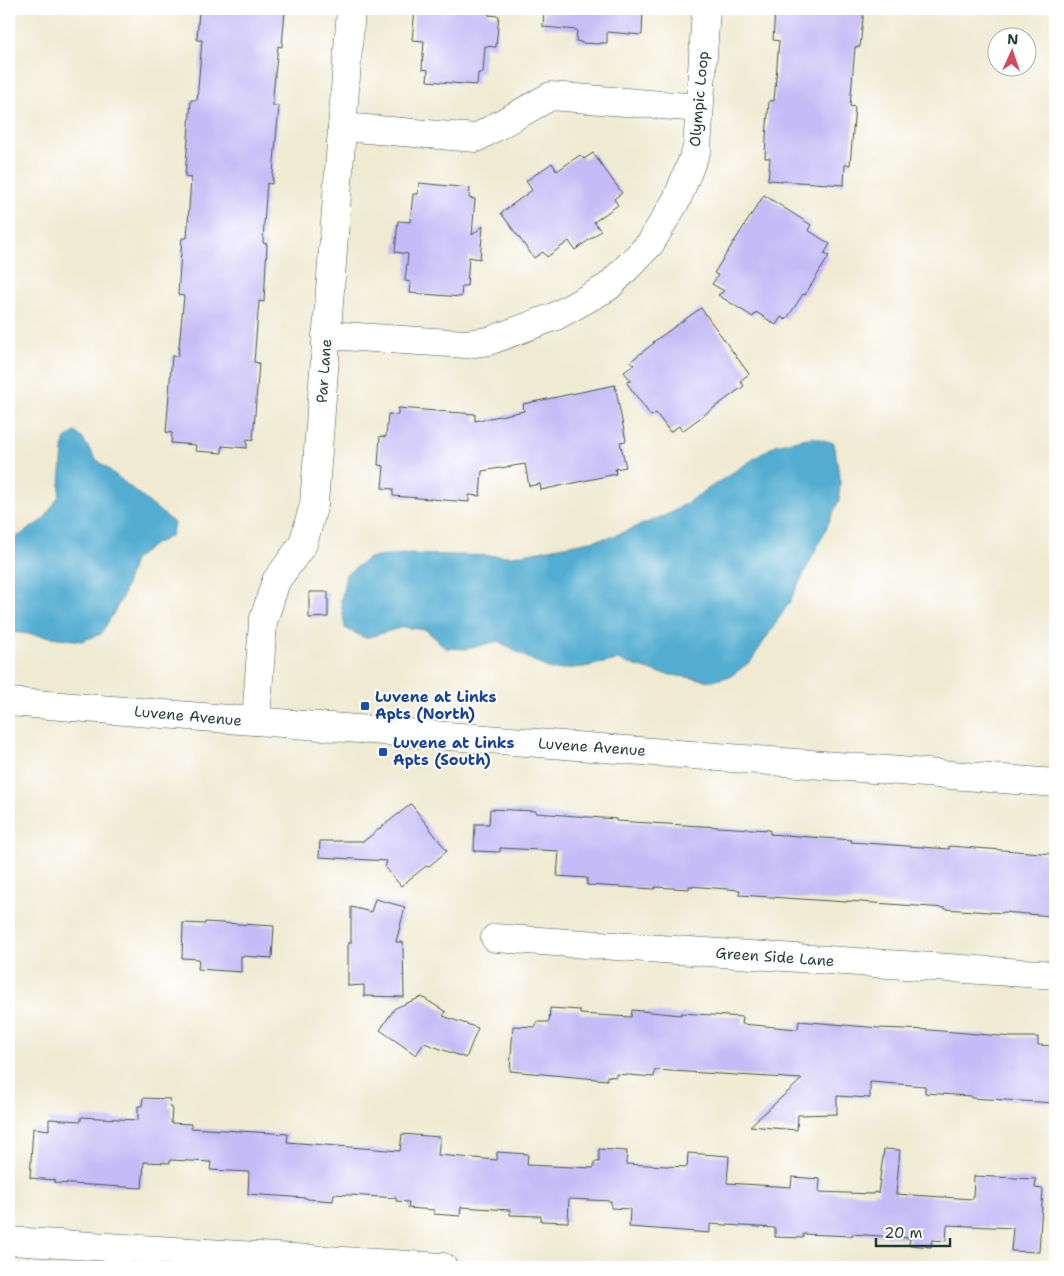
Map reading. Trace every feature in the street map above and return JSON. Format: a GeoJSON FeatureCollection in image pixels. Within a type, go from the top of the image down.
{"type":"FeatureCollection","features":[{"type":"Feature","properties":{"kind":"street","name":"Par Lane"},"geometry":{"type":"LineString","coordinates":[[256,722],[263,622],[276,581],[303,544],[314,504],[351,9]]}},
{"type":"Feature","properties":{"kind":"street","name":"Olympic Loop"},"geometry":{"type":"LineString","coordinates":[[326,335],[466,344],[489,341],[556,316],[608,287],[650,244],[677,199],[697,148],[706,9]]}},
{"type":"Feature","properties":{"kind":"street"},"geometry":{"type":"LineString","coordinates":[[342,128],[476,138],[551,96],[699,108]]}},
{"type":"Feature","properties":{"kind":"street","name":"Luvene Avenue"},"geometry":{"type":"LineString","coordinates":[[9,702],[1055,783]]}},
{"type":"Feature","properties":{"kind":"street","name":"Green Side Lane"},"geometry":{"type":"LineString","coordinates":[[495,938],[1055,975]]}},
{"type":"Feature","properties":{"kind":"street"},"geometry":{"type":"LineString","coordinates":[[9,1242],[443,1267]]}},
{"type":"Feature","properties":{"kind":"water"},"geometry":{"type":"Polygon","coordinates":[[[75,432],[82,438],[96,459],[174,523],[171,536],[155,544],[134,560],[122,598],[101,634],[81,641],[9,632],[9,540],[17,537],[44,519],[59,496],[64,440],[75,432]]]}},
{"type":"Feature","properties":{"kind":"water"},"geometry":{"type":"Polygon","coordinates":[[[812,437],[834,443],[840,481],[839,500],[789,603],[751,661],[731,676],[712,681],[659,673],[617,660],[584,667],[552,670],[498,641],[466,649],[446,648],[426,630],[403,627],[365,638],[345,628],[341,601],[346,574],[369,558],[403,554],[513,556],[611,537],[671,513],[775,445],[812,437]]]}},
{"type":"Feature","properties":{"kind":"building"},"geometry":{"type":"Polygon","coordinates":[[[199,9],[285,9],[282,47],[278,46],[273,95],[273,106],[279,106],[272,184],[267,183],[263,243],[267,244],[264,302],[259,301],[254,362],[259,363],[253,440],[247,439],[247,448],[222,446],[222,453],[195,451],[196,445],[171,443],[172,433],[166,432],[172,356],[178,356],[184,296],[178,295],[182,238],[187,238],[191,178],[185,177],[191,100],[197,100],[202,40],[197,40],[199,9]]]}},
{"type":"Feature","properties":{"kind":"building"},"geometry":{"type":"Polygon","coordinates":[[[415,9],[489,9],[489,15],[499,16],[496,47],[485,46],[483,73],[478,73],[477,85],[427,81],[428,70],[422,69],[424,41],[412,40],[415,9]]]}},
{"type":"Feature","properties":{"kind":"building"},"geometry":{"type":"Polygon","coordinates":[[[544,9],[643,9],[642,35],[607,32],[607,43],[581,43],[576,41],[577,30],[543,27],[544,9]]]}},
{"type":"Feature","properties":{"kind":"building"},"geometry":{"type":"Polygon","coordinates":[[[775,9],[864,9],[860,47],[855,47],[850,106],[855,107],[850,165],[845,164],[844,185],[768,180],[770,158],[765,158],[766,137],[769,101],[774,101],[779,41],[773,40],[775,9]]]}},
{"type":"Feature","properties":{"kind":"building"},"geometry":{"type":"Polygon","coordinates":[[[593,153],[622,193],[614,199],[618,205],[594,222],[601,231],[575,250],[569,241],[547,257],[543,252],[534,258],[501,213],[532,190],[526,181],[552,163],[557,171],[580,155],[584,159],[593,153]]]}},
{"type":"Feature","properties":{"kind":"building"},"geometry":{"type":"Polygon","coordinates":[[[419,183],[470,188],[469,198],[475,199],[472,235],[483,226],[480,259],[469,257],[467,286],[462,286],[461,297],[410,293],[411,282],[405,281],[408,254],[395,252],[398,221],[410,222],[413,194],[418,194],[419,183]]]}},
{"type":"Feature","properties":{"kind":"building"},"geometry":{"type":"Polygon","coordinates":[[[764,195],[811,225],[808,230],[830,244],[824,254],[829,256],[805,295],[803,294],[786,320],[781,317],[776,325],[756,312],[753,317],[718,295],[724,291],[712,284],[718,275],[714,273],[764,195]]]}},
{"type":"Feature","properties":{"kind":"building"},"geometry":{"type":"Polygon","coordinates":[[[701,308],[749,374],[740,381],[744,386],[682,431],[679,426],[670,432],[656,413],[651,416],[626,382],[631,381],[624,372],[634,365],[631,361],[653,342],[701,308]]]}},
{"type":"Feature","properties":{"kind":"building"},"geometry":{"type":"Polygon","coordinates":[[[615,385],[626,441],[620,442],[626,467],[615,469],[616,474],[541,490],[540,484],[529,486],[525,464],[482,471],[480,496],[469,495],[469,502],[393,496],[393,489],[382,488],[384,466],[378,465],[380,436],[386,437],[388,414],[398,415],[398,408],[475,414],[475,421],[524,411],[523,404],[615,385]]]}},
{"type":"Feature","properties":{"kind":"building"},"geometry":{"type":"Polygon","coordinates":[[[309,592],[328,592],[328,617],[309,618],[309,592]]]}},
{"type":"Feature","properties":{"kind":"building"},"geometry":{"type":"Polygon","coordinates":[[[411,804],[447,851],[401,886],[385,867],[387,861],[319,857],[320,841],[364,841],[411,804]]]}},
{"type":"Feature","properties":{"kind":"building"},"geometry":{"type":"Polygon","coordinates":[[[490,809],[536,811],[536,813],[616,819],[616,821],[770,830],[770,834],[852,840],[851,842],[949,849],[949,846],[1055,854],[1055,908],[1053,908],[1052,916],[739,895],[740,890],[689,886],[689,889],[655,887],[655,889],[587,885],[587,878],[557,876],[559,851],[500,848],[500,852],[474,851],[475,824],[489,824],[490,809]]]}},
{"type":"Feature","properties":{"kind":"building"},"geometry":{"type":"Polygon","coordinates":[[[375,899],[405,907],[396,942],[403,942],[404,997],[364,996],[364,985],[348,986],[348,943],[351,943],[351,907],[371,912],[375,899]]]}},
{"type":"Feature","properties":{"kind":"building"},"geometry":{"type":"Polygon","coordinates":[[[205,922],[274,926],[272,958],[241,956],[241,972],[198,969],[199,959],[182,958],[183,923],[205,924],[205,922]]]}},
{"type":"Feature","properties":{"kind":"building"},"geometry":{"type":"Polygon","coordinates":[[[422,997],[446,1012],[443,1016],[478,1028],[466,1058],[424,1043],[416,1055],[380,1030],[395,1008],[422,997]]]}},
{"type":"Feature","properties":{"kind":"building"},"geometry":{"type":"Polygon","coordinates":[[[550,1008],[580,1010],[580,1014],[631,1017],[632,1010],[681,1015],[681,1013],[743,1017],[742,1024],[798,1029],[799,1021],[1012,1037],[1038,1037],[1038,1045],[1055,1046],[1055,1103],[925,1093],[925,1086],[870,1082],[870,1098],[837,1096],[837,1114],[798,1115],[797,1130],[750,1126],[802,1079],[655,1070],[654,1077],[616,1074],[616,1077],[607,1076],[607,1080],[510,1071],[513,1026],[536,1027],[536,1022],[549,1022],[550,1008]]]}},
{"type":"Feature","properties":{"kind":"building"},"geometry":{"type":"Polygon","coordinates":[[[143,1098],[170,1099],[169,1107],[172,1107],[171,1123],[191,1124],[191,1128],[288,1134],[287,1142],[400,1151],[402,1134],[440,1137],[438,1155],[497,1160],[497,1152],[528,1154],[527,1165],[594,1168],[594,1162],[599,1162],[599,1149],[627,1151],[626,1164],[687,1167],[688,1153],[729,1156],[727,1183],[791,1187],[792,1177],[820,1179],[819,1192],[878,1193],[884,1149],[900,1150],[896,1194],[973,1199],[974,1176],[1036,1179],[1035,1188],[1043,1189],[1039,1252],[1011,1251],[1013,1228],[947,1225],[946,1241],[932,1240],[931,1247],[909,1245],[910,1238],[852,1234],[852,1236],[803,1234],[803,1238],[775,1237],[775,1228],[710,1224],[710,1233],[629,1227],[630,1209],[611,1208],[611,1201],[569,1199],[568,1222],[541,1221],[541,1216],[510,1215],[510,1210],[461,1207],[460,1216],[434,1214],[434,1210],[408,1208],[409,1202],[396,1201],[396,1198],[334,1194],[333,1201],[248,1194],[249,1172],[210,1170],[211,1162],[170,1160],[170,1163],[144,1162],[142,1188],[55,1183],[55,1180],[30,1178],[33,1128],[49,1130],[49,1119],[81,1121],[81,1117],[138,1120],[138,1106],[142,1106],[143,1098]]]}},
{"type":"Feature","properties":{"kind":"place","name":"Luvene at Links Apts (North)"},"geometry":{"type":"Point","coordinates":[365,706]}},
{"type":"Feature","properties":{"kind":"place","name":"Luvene at Links Apts (South)"},"geometry":{"type":"Point","coordinates":[383,752]}}]}
